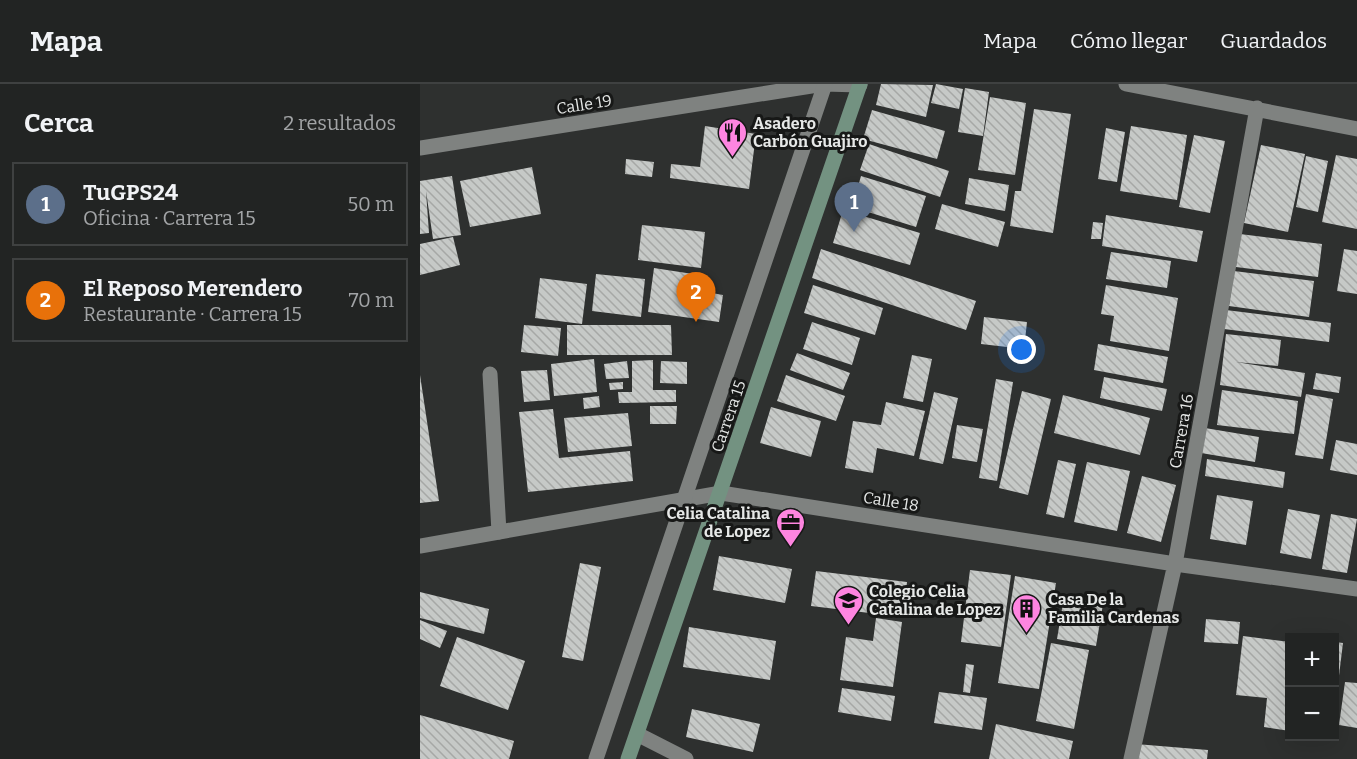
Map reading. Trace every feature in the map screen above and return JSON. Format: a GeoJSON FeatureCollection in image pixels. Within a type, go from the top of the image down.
{"type":"FeatureCollection","features":[{"type":"Feature","properties":{"kind":"main road","name":"Carrera 15"},"geometry":{"type":"LineString","coordinates":[[628,759],[860,85]]}},
{"type":"Feature","properties":{"kind":"street","name":"Calle 19"},"geometry":{"type":"LineString","coordinates":[[420,148],[824,84],[860,85]]}},
{"type":"Feature","properties":{"kind":"street","name":"Carrera 15"},"geometry":{"type":"LineString","coordinates":[[596,759],[824,84]]}},
{"type":"Feature","properties":{"kind":"street"},"geometry":{"type":"LineString","coordinates":[[1126,84],[1357,129]]}},
{"type":"Feature","properties":{"kind":"street","name":"Carrera 16"},"geometry":{"type":"LineString","coordinates":[[1131,759],[1175,564],[1257,108]]}},
{"type":"Feature","properties":{"kind":"street"},"geometry":{"type":"LineString","coordinates":[[490,374],[499,532]]}},
{"type":"Feature","properties":{"kind":"street","name":"Calle 18"},"geometry":{"type":"LineString","coordinates":[[420,546],[721,493],[1175,564],[1357,589]]}},
{"type":"Feature","properties":{"kind":"street"},"geometry":{"type":"LineString","coordinates":[[637,734],[686,759]]}},
{"type":"Feature","properties":{"kind":"building"},"geometry":{"type":"Polygon","coordinates":[[[881,84],[933,85],[926,117],[876,105],[881,84]]]}},
{"type":"Feature","properties":{"kind":"building"},"geometry":{"type":"Polygon","coordinates":[[[936,84],[963,89],[959,109],[931,103],[936,84]]]}},
{"type":"Feature","properties":{"kind":"building"},"geometry":{"type":"Polygon","coordinates":[[[965,88],[989,92],[983,136],[958,132],[965,88]]]}},
{"type":"Feature","properties":{"kind":"building"},"geometry":{"type":"Polygon","coordinates":[[[990,97],[1026,103],[1015,175],[978,170],[990,97]]]}},
{"type":"Feature","properties":{"kind":"building"},"geometry":{"type":"Polygon","coordinates":[[[1034,109],[1071,114],[1053,233],[1010,226],[1015,191],[1021,191],[1034,109]]]}},
{"type":"Feature","properties":{"kind":"building"},"geometry":{"type":"Polygon","coordinates":[[[872,110],[945,131],[937,159],[863,139],[872,110]]]}},
{"type":"Feature","properties":{"kind":"building"},"geometry":{"type":"Polygon","coordinates":[[[705,126],[756,134],[749,189],[670,178],[671,164],[700,167],[705,126]]]}},
{"type":"Feature","properties":{"kind":"building"},"geometry":{"type":"Polygon","coordinates":[[[1131,126],[1187,135],[1177,200],[1120,191],[1131,126]]]}},
{"type":"Feature","properties":{"kind":"building"},"geometry":{"type":"Polygon","coordinates":[[[1106,128],[1125,132],[1117,182],[1098,179],[1106,128]]]}},
{"type":"Feature","properties":{"kind":"building"},"geometry":{"type":"Polygon","coordinates":[[[1194,135],[1225,141],[1210,213],[1179,207],[1194,135]]]}},
{"type":"Feature","properties":{"kind":"building"},"geometry":{"type":"Polygon","coordinates":[[[869,144],[949,171],[940,197],[860,170],[869,144]]]}},
{"type":"Feature","properties":{"kind":"building"},"geometry":{"type":"Polygon","coordinates":[[[1261,145],[1305,154],[1288,232],[1244,223],[1261,145]]]}},
{"type":"Feature","properties":{"kind":"building"},"geometry":{"type":"Polygon","coordinates":[[[1336,155],[1357,159],[1357,229],[1322,222],[1336,155]]]}},
{"type":"Feature","properties":{"kind":"building"},"geometry":{"type":"Polygon","coordinates":[[[1306,156],[1328,161],[1318,212],[1296,207],[1306,156]]]}},
{"type":"Feature","properties":{"kind":"building"},"geometry":{"type":"Polygon","coordinates":[[[626,159],[654,162],[652,177],[625,174],[626,159]]]}},
{"type":"Feature","properties":{"kind":"building"},"geometry":{"type":"Polygon","coordinates":[[[532,167],[541,214],[470,227],[460,181],[532,167]]]}},
{"type":"Feature","properties":{"kind":"building"},"geometry":{"type":"Polygon","coordinates":[[[452,176],[461,235],[433,239],[426,191],[429,233],[420,234],[420,181],[452,176]]]}},
{"type":"Feature","properties":{"kind":"building"},"geometry":{"type":"Polygon","coordinates":[[[861,176],[926,196],[916,227],[852,207],[861,176]]]}},
{"type":"Feature","properties":{"kind":"building"},"geometry":{"type":"Polygon","coordinates":[[[969,178],[1009,185],[1005,211],[965,204],[969,178]]]}},
{"type":"Feature","properties":{"kind":"building"},"geometry":{"type":"Polygon","coordinates":[[[942,204],[1005,222],[998,247],[935,229],[942,204]]]}},
{"type":"Feature","properties":{"kind":"building"},"geometry":{"type":"Polygon","coordinates":[[[843,210],[920,233],[910,265],[833,243],[843,210]]]}},
{"type":"Feature","properties":{"kind":"building"},"geometry":{"type":"Polygon","coordinates":[[[1106,215],[1203,231],[1197,262],[1102,246],[1106,215]]]}},
{"type":"Feature","properties":{"kind":"building"},"geometry":{"type":"Polygon","coordinates":[[[1093,222],[1103,223],[1101,239],[1091,239],[1093,222]]]}},
{"type":"Feature","properties":{"kind":"building"},"geometry":{"type":"Polygon","coordinates":[[[642,225],[705,232],[701,268],[638,260],[642,225]]]}},
{"type":"Feature","properties":{"kind":"building"},"geometry":{"type":"Polygon","coordinates":[[[1240,234],[1322,244],[1318,277],[1236,267],[1240,234]]]}},
{"type":"Feature","properties":{"kind":"building"},"geometry":{"type":"Polygon","coordinates":[[[453,237],[460,265],[420,275],[420,244],[453,237]]]}},
{"type":"Feature","properties":{"kind":"building"},"geometry":{"type":"Polygon","coordinates":[[[821,249],[976,301],[966,330],[812,278],[821,249]]]}},
{"type":"Feature","properties":{"kind":"building"},"geometry":{"type":"Polygon","coordinates":[[[1344,249],[1357,251],[1357,294],[1337,291],[1344,249]]]}},
{"type":"Feature","properties":{"kind":"building"},"geometry":{"type":"Polygon","coordinates":[[[1111,252],[1171,261],[1167,288],[1106,279],[1111,252]]]}},
{"type":"Feature","properties":{"kind":"building"},"geometry":{"type":"Polygon","coordinates":[[[654,268],[693,274],[690,289],[723,295],[719,322],[648,312],[654,268]]]}},
{"type":"Feature","properties":{"kind":"building"},"geometry":{"type":"Polygon","coordinates":[[[1234,271],[1314,281],[1309,317],[1229,306],[1234,271]]]}},
{"type":"Feature","properties":{"kind":"building"},"geometry":{"type":"Polygon","coordinates":[[[596,274],[645,279],[641,317],[592,311],[596,274]]]}},
{"type":"Feature","properties":{"kind":"building"},"geometry":{"type":"Polygon","coordinates":[[[540,278],[587,284],[582,324],[535,318],[540,278]]]}},
{"type":"Feature","properties":{"kind":"building"},"geometry":{"type":"Polygon","coordinates":[[[813,285],[883,308],[875,335],[804,313],[813,285]]]}},
{"type":"Feature","properties":{"kind":"building"},"geometry":{"type":"Polygon","coordinates":[[[1106,285],[1178,298],[1169,351],[1110,341],[1114,316],[1101,314],[1106,285]]]}},
{"type":"Feature","properties":{"kind":"building"},"geometry":{"type":"Polygon","coordinates":[[[1226,310],[1331,323],[1329,342],[1224,329],[1226,310]]]}},
{"type":"Feature","properties":{"kind":"building"},"geometry":{"type":"Polygon","coordinates":[[[984,317],[1027,322],[1024,349],[981,344],[984,317]]]}},
{"type":"Feature","properties":{"kind":"building"},"geometry":{"type":"Polygon","coordinates":[[[812,322],[860,338],[852,365],[803,349],[812,322]]]}},
{"type":"Feature","properties":{"kind":"building"},"geometry":{"type":"Polygon","coordinates":[[[524,325],[561,328],[558,356],[521,352],[524,325]]]}},
{"type":"Feature","properties":{"kind":"building"},"geometry":{"type":"Polygon","coordinates":[[[567,325],[671,325],[672,355],[567,355],[567,325]]]}},
{"type":"Feature","properties":{"kind":"building"},"geometry":{"type":"Polygon","coordinates":[[[1226,334],[1281,340],[1278,366],[1236,362],[1305,373],[1301,397],[1220,385],[1226,334]]]}},
{"type":"Feature","properties":{"kind":"building"},"geometry":{"type":"Polygon","coordinates":[[[1098,344],[1168,357],[1163,383],[1094,370],[1098,344]]]}},
{"type":"Feature","properties":{"kind":"building"},"geometry":{"type":"Polygon","coordinates":[[[797,353],[850,373],[843,390],[790,370],[797,353]]]}},
{"type":"Feature","properties":{"kind":"building"},"geometry":{"type":"Polygon","coordinates":[[[912,355],[932,359],[923,402],[903,398],[912,355]]]}},
{"type":"Feature","properties":{"kind":"building"},"geometry":{"type":"Polygon","coordinates":[[[594,359],[597,392],[554,396],[551,364],[594,359]]]}},
{"type":"Feature","properties":{"kind":"building"},"geometry":{"type":"Polygon","coordinates":[[[653,360],[653,390],[676,390],[676,402],[619,403],[618,392],[632,392],[632,361],[653,360]]]}},
{"type":"Feature","properties":{"kind":"building"},"geometry":{"type":"Polygon","coordinates":[[[627,361],[629,378],[606,379],[604,364],[627,361]]]}},
{"type":"Feature","properties":{"kind":"building"},"geometry":{"type":"Polygon","coordinates":[[[661,361],[687,362],[687,384],[660,383],[661,361]]]}},
{"type":"Feature","properties":{"kind":"building"},"geometry":{"type":"Polygon","coordinates":[[[547,370],[550,400],[524,402],[521,371],[547,370]]]}},
{"type":"Feature","properties":{"kind":"building"},"geometry":{"type":"Polygon","coordinates":[[[1316,373],[1341,377],[1339,393],[1313,389],[1316,373]]]}},
{"type":"Feature","properties":{"kind":"building"},"geometry":{"type":"Polygon","coordinates":[[[420,375],[439,501],[420,503],[420,375]]]}},
{"type":"Feature","properties":{"kind":"building"},"geometry":{"type":"Polygon","coordinates":[[[786,375],[845,396],[836,421],[777,401],[786,375]]]}},
{"type":"Feature","properties":{"kind":"building"},"geometry":{"type":"Polygon","coordinates":[[[1104,377],[1167,389],[1162,411],[1100,398],[1104,377]]]}},
{"type":"Feature","properties":{"kind":"building"},"geometry":{"type":"Polygon","coordinates":[[[996,379],[1013,382],[997,481],[979,478],[996,379]]]}},
{"type":"Feature","properties":{"kind":"building"},"geometry":{"type":"Polygon","coordinates":[[[623,382],[623,389],[610,390],[609,383],[623,382]]]}},
{"type":"Feature","properties":{"kind":"building"},"geometry":{"type":"Polygon","coordinates":[[[1222,390],[1298,401],[1294,434],[1217,425],[1222,390]]]}},
{"type":"Feature","properties":{"kind":"building"},"geometry":{"type":"Polygon","coordinates":[[[1022,391],[1051,399],[1028,495],[999,488],[1022,391]]]}},
{"type":"Feature","properties":{"kind":"building"},"geometry":{"type":"Polygon","coordinates":[[[934,392],[958,398],[943,464],[919,459],[934,392]]]}},
{"type":"Feature","properties":{"kind":"building"},"geometry":{"type":"Polygon","coordinates":[[[1306,394],[1333,399],[1323,459],[1295,455],[1306,394]]]}},
{"type":"Feature","properties":{"kind":"building"},"geometry":{"type":"Polygon","coordinates":[[[1063,395],[1150,418],[1140,455],[1054,433],[1063,395]]]}},
{"type":"Feature","properties":{"kind":"building"},"geometry":{"type":"Polygon","coordinates":[[[599,396],[600,407],[584,409],[583,398],[599,396]]]}},
{"type":"Feature","properties":{"kind":"building"},"geometry":{"type":"Polygon","coordinates":[[[886,402],[925,411],[914,456],[877,448],[873,473],[845,468],[853,421],[881,425],[886,402]]]}},
{"type":"Feature","properties":{"kind":"building"},"geometry":{"type":"Polygon","coordinates":[[[650,406],[677,406],[676,424],[650,424],[650,406]]]}},
{"type":"Feature","properties":{"kind":"building"},"geometry":{"type":"Polygon","coordinates":[[[771,407],[821,421],[811,457],[760,443],[771,407]]]}},
{"type":"Feature","properties":{"kind":"building"},"geometry":{"type":"Polygon","coordinates":[[[553,409],[559,458],[630,451],[633,481],[528,492],[519,412],[553,409]]]}},
{"type":"Feature","properties":{"kind":"building"},"geometry":{"type":"Polygon","coordinates":[[[628,413],[632,446],[568,452],[564,418],[628,413]]]}},
{"type":"Feature","properties":{"kind":"building"},"geometry":{"type":"Polygon","coordinates":[[[957,425],[983,429],[977,462],[952,458],[957,425]]]}},
{"type":"Feature","properties":{"kind":"building"},"geometry":{"type":"Polygon","coordinates":[[[1205,428],[1259,437],[1255,462],[1201,453],[1205,428]]]}},
{"type":"Feature","properties":{"kind":"building"},"geometry":{"type":"Polygon","coordinates":[[[1336,440],[1357,444],[1357,475],[1330,470],[1336,440]]]}},
{"type":"Feature","properties":{"kind":"building"},"geometry":{"type":"Polygon","coordinates":[[[1207,459],[1285,472],[1283,488],[1205,476],[1207,459]]]}},
{"type":"Feature","properties":{"kind":"building"},"geometry":{"type":"Polygon","coordinates":[[[1058,460],[1076,464],[1064,518],[1046,514],[1058,460]]]}},
{"type":"Feature","properties":{"kind":"building"},"geometry":{"type":"Polygon","coordinates":[[[1087,462],[1130,471],[1117,531],[1074,522],[1087,462]]]}},
{"type":"Feature","properties":{"kind":"building"},"geometry":{"type":"Polygon","coordinates":[[[1142,476],[1176,485],[1161,542],[1127,533],[1142,476]]]}},
{"type":"Feature","properties":{"kind":"building"},"geometry":{"type":"Polygon","coordinates":[[[1217,495],[1253,501],[1246,545],[1210,539],[1217,495]]]}},
{"type":"Feature","properties":{"kind":"building"},"geometry":{"type":"Polygon","coordinates":[[[1288,509],[1320,515],[1311,559],[1280,553],[1288,509]]]}},
{"type":"Feature","properties":{"kind":"building"},"geometry":{"type":"Polygon","coordinates":[[[1331,514],[1357,519],[1347,573],[1322,569],[1331,514]]]}},
{"type":"Feature","properties":{"kind":"building"},"geometry":{"type":"Polygon","coordinates":[[[719,556],[792,569],[785,603],[713,590],[719,556]]]}},
{"type":"Feature","properties":{"kind":"building"},"geometry":{"type":"Polygon","coordinates":[[[580,563],[601,567],[583,661],[562,657],[580,563]]]}},
{"type":"Feature","properties":{"kind":"building"},"geometry":{"type":"Polygon","coordinates":[[[970,570],[1011,575],[1001,647],[961,642],[970,570]]]}},
{"type":"Feature","properties":{"kind":"building"},"geometry":{"type":"Polygon","coordinates":[[[816,571],[907,582],[903,617],[811,606],[816,571]]]}},
{"type":"Feature","properties":{"kind":"building","name":"Casa De la Familia Cardenas"},"geometry":{"type":"Polygon","coordinates":[[[1015,576],[1056,583],[1039,689],[998,683],[1015,576]]]}},
{"type":"Feature","properties":{"kind":"building"},"geometry":{"type":"Polygon","coordinates":[[[420,592],[489,609],[484,634],[420,618],[420,592]]]}},
{"type":"Feature","properties":{"kind":"building"},"geometry":{"type":"Polygon","coordinates":[[[1064,597],[1103,604],[1096,646],[1057,639],[1064,597]]]}},
{"type":"Feature","properties":{"kind":"building"},"geometry":{"type":"Polygon","coordinates":[[[876,618],[902,622],[893,687],[840,680],[846,637],[873,641],[876,618]]]}},
{"type":"Feature","properties":{"kind":"building"},"geometry":{"type":"Polygon","coordinates":[[[1206,619],[1240,622],[1238,644],[1204,642],[1206,619]]]}},
{"type":"Feature","properties":{"kind":"building"},"geometry":{"type":"Polygon","coordinates":[[[420,620],[447,631],[440,648],[420,639],[420,620]]]}},
{"type":"Feature","properties":{"kind":"building"},"geometry":{"type":"Polygon","coordinates":[[[689,627],[776,641],[770,680],[683,667],[689,627]]]}},
{"type":"Feature","properties":{"kind":"building"},"geometry":{"type":"Polygon","coordinates":[[[1243,636],[1285,641],[1285,730],[1264,727],[1267,698],[1236,695],[1243,636]]]}},
{"type":"Feature","properties":{"kind":"building"},"geometry":{"type":"Polygon","coordinates":[[[457,637],[525,661],[508,710],[440,686],[457,637]]]}},
{"type":"Feature","properties":{"kind":"building"},"geometry":{"type":"Polygon","coordinates":[[[1339,642],[1343,643],[1339,676],[1339,642]]]}},
{"type":"Feature","properties":{"kind":"building"},"geometry":{"type":"Polygon","coordinates":[[[1051,643],[1089,650],[1074,729],[1036,721],[1051,643]]]}},
{"type":"Feature","properties":{"kind":"building"},"geometry":{"type":"Polygon","coordinates":[[[966,664],[974,665],[970,693],[963,692],[966,664]]]}},
{"type":"Feature","properties":{"kind":"building"},"geometry":{"type":"Polygon","coordinates":[[[1345,682],[1357,683],[1357,728],[1339,725],[1345,682]]]}},
{"type":"Feature","properties":{"kind":"building"},"geometry":{"type":"Polygon","coordinates":[[[842,688],[895,696],[891,721],[838,712],[842,688]]]}},
{"type":"Feature","properties":{"kind":"building"},"geometry":{"type":"Polygon","coordinates":[[[939,692],[987,698],[982,730],[934,723],[939,692]]]}},
{"type":"Feature","properties":{"kind":"building"},"geometry":{"type":"Polygon","coordinates":[[[692,709],[760,724],[753,752],[686,737],[692,709]]]}},
{"type":"Feature","properties":{"kind":"building"},"geometry":{"type":"Polygon","coordinates":[[[420,715],[514,741],[509,759],[420,759],[420,715]]]}},
{"type":"Feature","properties":{"kind":"building"},"geometry":{"type":"Polygon","coordinates":[[[996,724],[1073,741],[1069,759],[989,759],[996,724]]]}},
{"type":"Feature","properties":{"kind":"building"},"geometry":{"type":"Polygon","coordinates":[[[1136,744],[1208,750],[1207,759],[1135,759],[1136,744]]]}},
{"type":"Feature","properties":{"kind":"place","name":"Asadero Carbón Guajiro"},"geometry":{"type":"Point","coordinates":[732,158]}},
{"type":"Feature","properties":{"kind":"place","name":"TuGPS24"},"geometry":{"type":"Point","coordinates":[854,232]}},
{"type":"Feature","properties":{"kind":"place","name":"El Reposo Merendero"},"geometry":{"type":"Point","coordinates":[696,322]}},
{"type":"Feature","properties":{"kind":"place","name":"Celia Catalina de Lopez"},"geometry":{"type":"Point","coordinates":[791,548]}},
{"type":"Feature","properties":{"kind":"place","name":"Colegio Celia Catalina de Lopez"},"geometry":{"type":"Point","coordinates":[848,626]}},
{"type":"Feature","properties":{"kind":"place","name":"Casa De la Familia Cardenas"},"geometry":{"type":"Point","coordinates":[1027,634]}}]}
